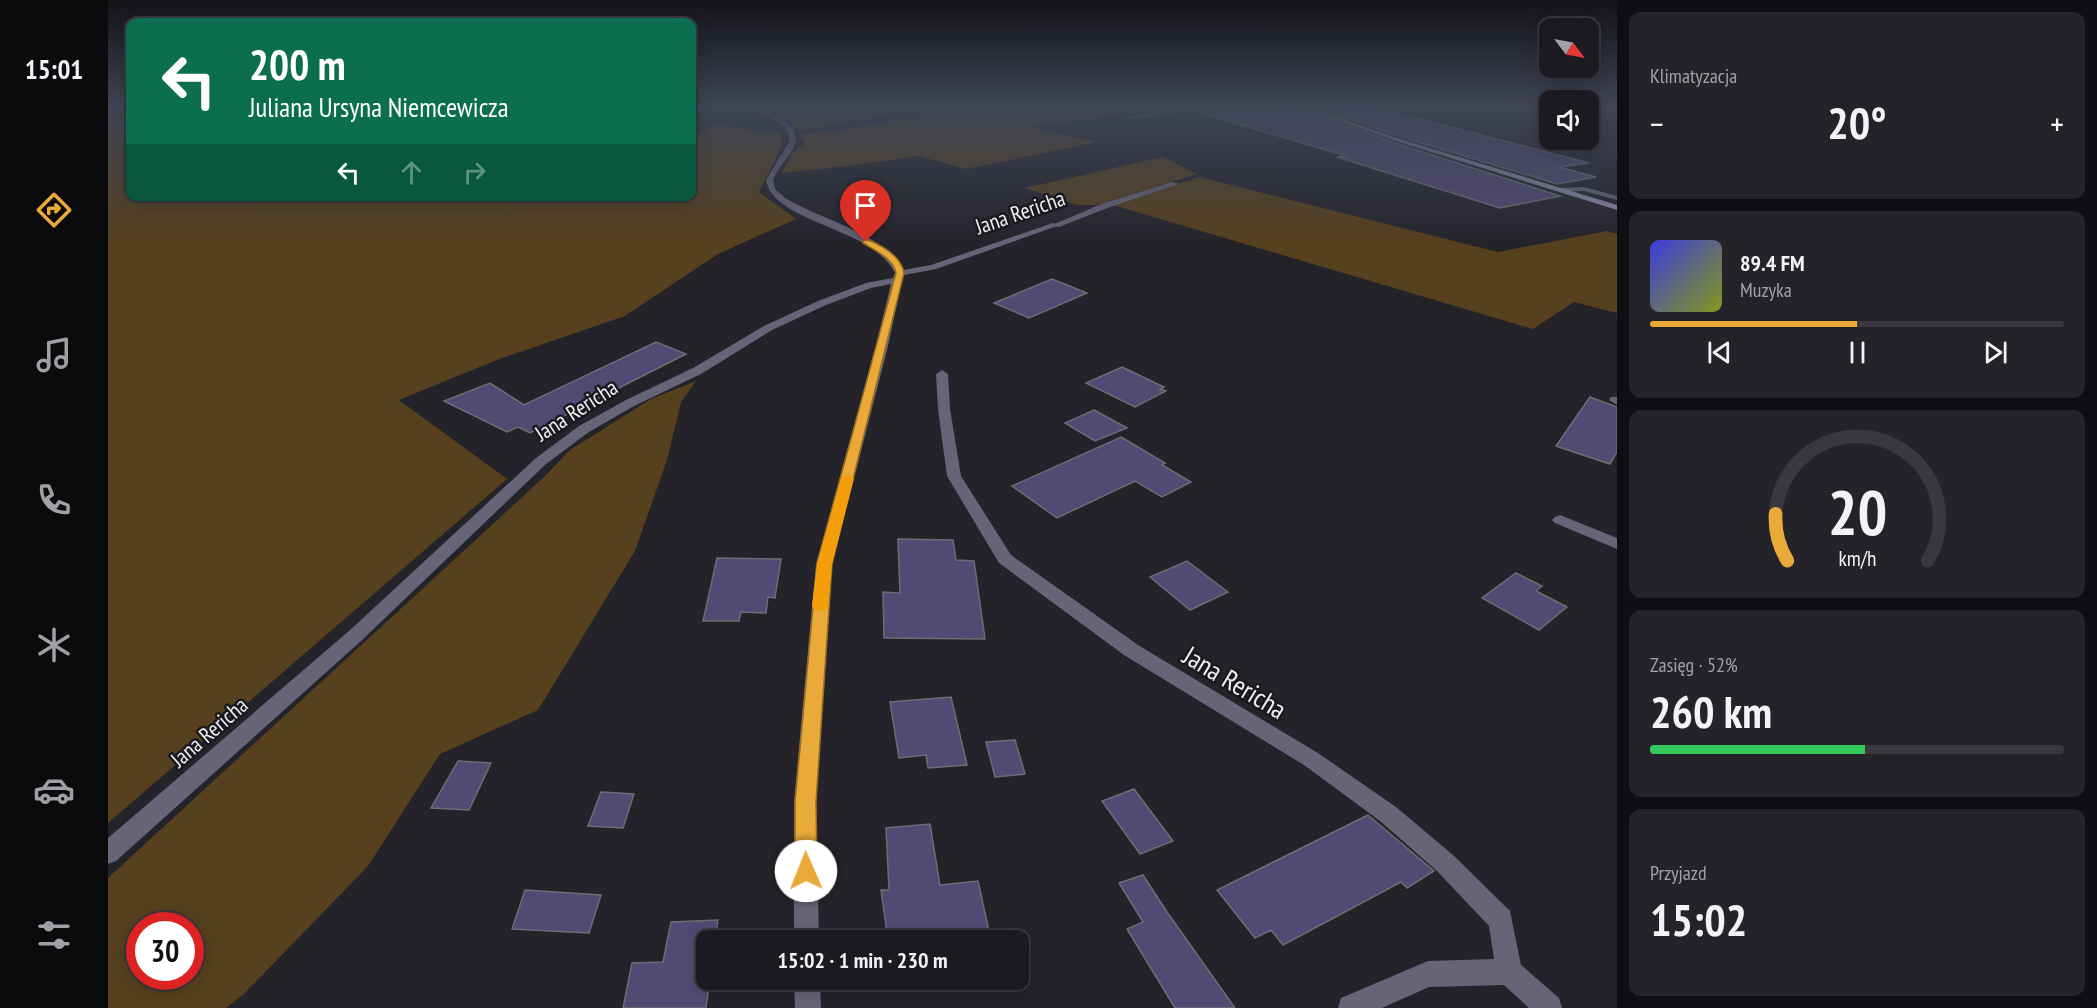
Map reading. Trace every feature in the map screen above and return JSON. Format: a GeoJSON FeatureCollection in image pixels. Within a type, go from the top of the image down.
{"type":"FeatureCollection","features":[{"type":"Feature","properties":{"kind":"street"},"geometry":{"type":"LineString","coordinates":[[786,152],[770,173],[769,183],[778,198],[800,211],[843,228],[886,253],[899,266],[899,277],[882,346],[824,564],[806,802],[807,930]]}},
{"type":"Feature","properties":{"kind":"street"},"geometry":{"type":"LineString","coordinates":[[1437,152],[1617,208]]}},
{"type":"Feature","properties":{"kind":"street","name":"Jana Rericha"},"geometry":{"type":"LineString","coordinates":[[108,853],[355,636],[541,461],[584,429],[697,370],[768,328],[822,303],[869,285],[933,267],[1107,205],[1174,184]]}},
{"type":"Feature","properties":{"kind":"street"},"geometry":{"type":"LineString","coordinates":[[1560,190],[1584,189],[1617,198]]}},
{"type":"Feature","properties":{"kind":"street","name":"Jana Rericha"},"geometry":{"type":"LineString","coordinates":[[942,374],[944,410],[954,476],[1005,559],[1131,651],[1311,759],[1388,814],[1445,864],[1501,920],[1509,972]]}},
{"type":"Feature","properties":{"kind":"street"},"geometry":{"type":"LineString","coordinates":[[1560,520],[1617,544]]}},
{"type":"Feature","properties":{"kind":"street"},"geometry":{"type":"LineString","coordinates":[[1351,1008],[1428,974],[1509,972],[1550,1008]]}},
{"type":"Feature","properties":{"kind":"street"},"geometry":{"type":"LineString","coordinates":[[807,990],[808,1008]]}},
{"type":"Feature","properties":{"kind":"shaded area"},"geometry":{"type":"Polygon","coordinates":[[[108,152],[126,152],[126,201],[696,201],[696,152],[779,152],[759,192],[796,219],[718,254],[625,316],[499,359],[399,400],[507,479],[108,823],[108,152]]]}},
{"type":"Feature","properties":{"kind":"shaded area"},"geometry":{"type":"Polygon","coordinates":[[[1048,152],[966,169],[919,156],[781,173],[793,153],[1048,152]]]}},
{"type":"Feature","properties":{"kind":"shaded area"},"geometry":{"type":"Polygon","coordinates":[[[1163,157],[1197,174],[1097,205],[1077,205],[1025,188],[1163,157]]]}},
{"type":"Feature","properties":{"kind":"shaded area"},"geometry":{"type":"Polygon","coordinates":[[[1199,177],[1498,252],[1607,231],[1617,234],[1617,313],[1574,302],[1533,329],[1113,205],[1199,177]]]}},
{"type":"Feature","properties":{"kind":"shaded area"},"geometry":{"type":"Polygon","coordinates":[[[696,381],[681,402],[667,460],[635,551],[538,710],[440,754],[368,866],[243,995],[226,1008],[108,1008],[108,878],[545,476],[570,450],[651,399],[696,381]]]}},
{"type":"Feature","properties":{"kind":"building"},"geometry":{"type":"Polygon","coordinates":[[[1333,152],[1423,152],[1560,196],[1500,208],[1337,157],[1346,156],[1333,152]]]}},
{"type":"Feature","properties":{"kind":"building"},"geometry":{"type":"Polygon","coordinates":[[[1451,152],[1547,152],[1589,163],[1559,167],[1596,177],[1557,184],[1451,152]]]}},
{"type":"Feature","properties":{"kind":"building"},"geometry":{"type":"Polygon","coordinates":[[[1052,279],[1087,293],[1029,318],[994,303],[1052,279]]]}},
{"type":"Feature","properties":{"kind":"building"},"geometry":{"type":"Polygon","coordinates":[[[656,342],[686,354],[530,433],[518,427],[507,432],[444,401],[490,383],[524,405],[656,342]]]}},
{"type":"Feature","properties":{"kind":"building"},"geometry":{"type":"Polygon","coordinates":[[[1122,367],[1164,387],[1160,389],[1166,391],[1135,407],[1086,383],[1122,367]]]}},
{"type":"Feature","properties":{"kind":"building"},"geometry":{"type":"Polygon","coordinates":[[[1590,397],[1617,407],[1617,452],[1610,464],[1556,446],[1590,397]]]}},
{"type":"Feature","properties":{"kind":"building"},"geometry":{"type":"Polygon","coordinates":[[[1094,410],[1127,428],[1095,441],[1065,423],[1094,410]]]}},
{"type":"Feature","properties":{"kind":"building"},"geometry":{"type":"Polygon","coordinates":[[[1121,437],[1165,463],[1162,465],[1191,482],[1162,497],[1135,481],[1057,518],[1012,486],[1121,437]]]}},
{"type":"Feature","properties":{"kind":"building"},"geometry":{"type":"Polygon","coordinates":[[[898,539],[953,540],[956,560],[974,561],[985,639],[884,638],[883,592],[900,593],[898,539]]]}},
{"type":"Feature","properties":{"kind":"building"},"geometry":{"type":"Polygon","coordinates":[[[717,558],[781,559],[775,598],[768,597],[766,613],[741,612],[739,621],[703,621],[717,558]]]}},
{"type":"Feature","properties":{"kind":"building"},"geometry":{"type":"Polygon","coordinates":[[[1187,561],[1228,592],[1190,610],[1150,577],[1187,561]]]}},
{"type":"Feature","properties":{"kind":"building"},"geometry":{"type":"Polygon","coordinates":[[[1516,573],[1542,586],[1536,591],[1567,607],[1539,630],[1482,598],[1516,573]]]}},
{"type":"Feature","properties":{"kind":"building"},"geometry":{"type":"Polygon","coordinates":[[[951,697],[967,765],[928,768],[926,755],[899,758],[890,702],[951,697]]]}},
{"type":"Feature","properties":{"kind":"building"},"geometry":{"type":"Polygon","coordinates":[[[1015,740],[1025,774],[995,777],[986,742],[1015,740]]]}},
{"type":"Feature","properties":{"kind":"building"},"geometry":{"type":"Polygon","coordinates":[[[458,761],[491,763],[469,810],[431,808],[458,761]]]}},
{"type":"Feature","properties":{"kind":"building"},"geometry":{"type":"Polygon","coordinates":[[[1134,789],[1173,841],[1140,854],[1102,801],[1134,789]]]}},
{"type":"Feature","properties":{"kind":"building"},"geometry":{"type":"Polygon","coordinates":[[[601,792],[634,794],[623,828],[588,826],[601,792]]]}},
{"type":"Feature","properties":{"kind":"building"},"geometry":{"type":"Polygon","coordinates":[[[1368,815],[1434,871],[1407,888],[1401,882],[1283,945],[1271,930],[1255,938],[1217,890],[1368,815]]]}},
{"type":"Feature","properties":{"kind":"building"},"geometry":{"type":"Polygon","coordinates":[[[930,824],[940,885],[978,881],[989,930],[887,930],[881,890],[889,890],[886,828],[930,824]]]}},
{"type":"Feature","properties":{"kind":"building"},"geometry":{"type":"Polygon","coordinates":[[[1143,875],[1235,1008],[1175,1008],[1127,929],[1143,922],[1119,883],[1143,875]]]}},
{"type":"Feature","properties":{"kind":"building"},"geometry":{"type":"Polygon","coordinates":[[[525,890],[601,895],[589,933],[512,929],[525,890]]]}},
{"type":"Feature","properties":{"kind":"building"},"geometry":{"type":"Polygon","coordinates":[[[718,920],[716,930],[696,930],[696,990],[709,990],[706,1008],[623,1008],[632,963],[663,962],[671,922],[718,920]]]}},
{"type":"Feature","properties":{"kind":"slow traffic"},"geometry":{"type":"LineString","coordinates":[[820,606],[824,564],[847,478]]}},
{"type":"Feature","properties":{"kind":"route"},"geometry":{"type":"LineString","coordinates":[[806,871],[806,802],[824,564],[900,273],[899,266],[886,253],[866,242]]}}]}
